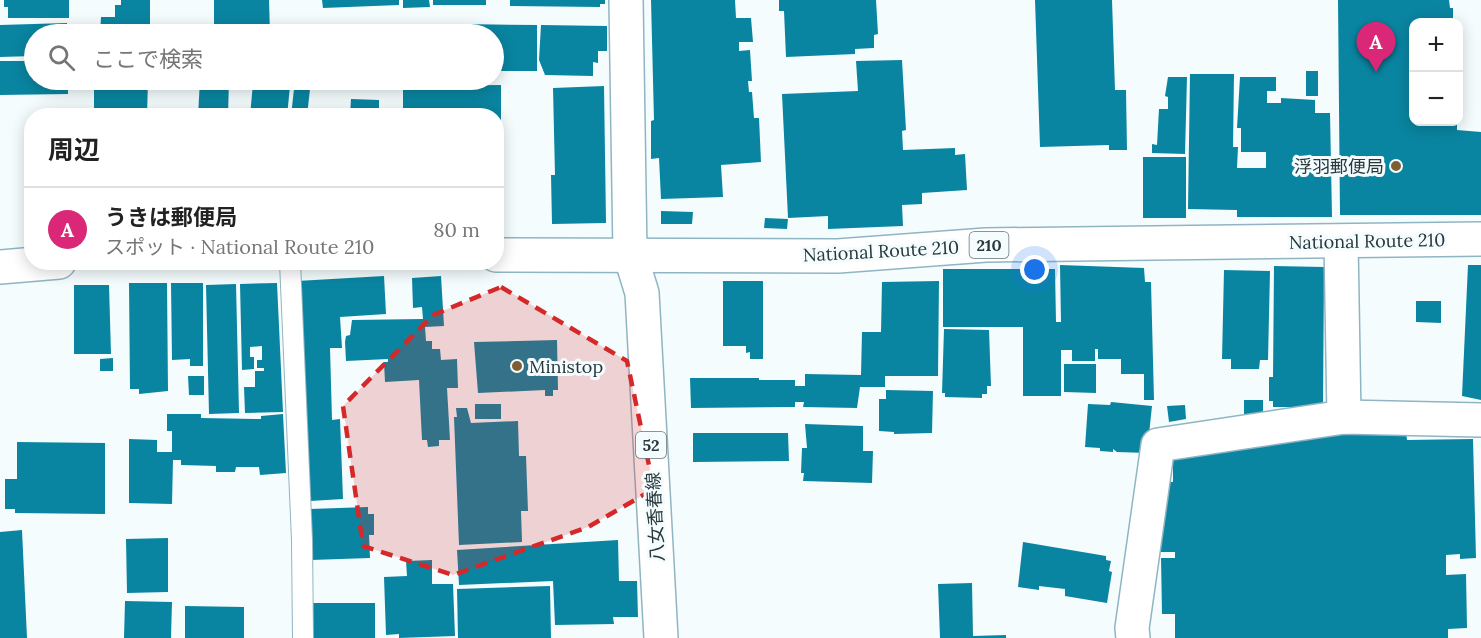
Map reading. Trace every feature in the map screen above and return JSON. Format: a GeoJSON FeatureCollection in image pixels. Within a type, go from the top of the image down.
{"type":"FeatureCollection","features":[{"type":"Feature","properties":{"kind":"main road","name":"八女香春線"},"geometry":{"type":"LineString","coordinates":[[626,0],[630,254],[642,293],[662,638]]}},
{"type":"Feature","properties":{"kind":"main road","name":"National Route 210"},"geometry":{"type":"LineString","coordinates":[[504,255],[838,256],[986,245],[1481,239]]}},
{"type":"Feature","properties":{"kind":"main road"},"geometry":{"type":"LineString","coordinates":[[1341,242],[1344,417]]}},
{"type":"Feature","properties":{"kind":"main road"},"geometry":{"type":"LineString","coordinates":[[0,267],[24,265]]}},
{"type":"Feature","properties":{"kind":"main road"},"geometry":{"type":"LineString","coordinates":[[1134,638],[1132,628],[1158,445],[1344,417],[1481,420]]}},
{"type":"Feature","properties":{"kind":"lane"},"geometry":{"type":"LineString","coordinates":[[290,270],[302,540],[303,638]]}},
{"type":"Feature","properties":{"kind":"highlighted area"},"geometry":{"type":"Polygon","coordinates":[[[501,287],[627,361],[654,489],[588,527],[453,575],[363,546],[343,406],[433,315],[501,287]]]}},
{"type":"Feature","properties":{"kind":"building"},"geometry":{"type":"Polygon","coordinates":[[[4,0],[69,0],[69,18],[8,18],[8,7],[4,7],[4,0]]]}},
{"type":"Feature","properties":{"kind":"building"},"geometry":{"type":"Polygon","coordinates":[[[121,0],[150,0],[150,24],[101,24],[101,17],[115,17],[115,5],[121,5],[121,0]]]}},
{"type":"Feature","properties":{"kind":"building"},"geometry":{"type":"Polygon","coordinates":[[[214,0],[269,0],[270,24],[214,24],[214,0]]]}},
{"type":"Feature","properties":{"kind":"building"},"geometry":{"type":"Polygon","coordinates":[[[322,0],[399,0],[399,5],[323,8],[322,0]]]}},
{"type":"Feature","properties":{"kind":"building"},"geometry":{"type":"Polygon","coordinates":[[[403,0],[429,0],[430,7],[403,8],[403,0]]]}},
{"type":"Feature","properties":{"kind":"building"},"geometry":{"type":"Polygon","coordinates":[[[433,0],[486,0],[486,5],[433,5],[433,0]]]}},
{"type":"Feature","properties":{"kind":"building"},"geometry":{"type":"Polygon","coordinates":[[[510,0],[605,0],[605,4],[600,4],[600,7],[510,6],[510,0]]]}},
{"type":"Feature","properties":{"kind":"building"},"geometry":{"type":"Polygon","coordinates":[[[651,0],[735,0],[736,18],[751,18],[753,42],[739,42],[739,51],[750,50],[752,81],[748,81],[749,92],[752,92],[754,118],[759,118],[761,162],[721,165],[723,197],[661,199],[659,158],[651,159],[651,121],[654,120],[651,0]]]}},
{"type":"Feature","properties":{"kind":"building"},"geometry":{"type":"Polygon","coordinates":[[[779,0],[876,0],[878,34],[874,35],[874,48],[855,49],[855,54],[786,57],[784,11],[779,11],[779,0]]]}},
{"type":"Feature","properties":{"kind":"building"},"geometry":{"type":"Polygon","coordinates":[[[1035,0],[1112,0],[1115,90],[1126,90],[1127,150],[1109,150],[1109,145],[1040,147],[1035,0]]]}},
{"type":"Feature","properties":{"kind":"building"},"geometry":{"type":"Polygon","coordinates":[[[1338,0],[1449,0],[1450,8],[1453,8],[1453,18],[1409,18],[1409,126],[1457,126],[1457,130],[1481,132],[1481,215],[1340,215],[1338,0]]]}},
{"type":"Feature","properties":{"kind":"building"},"geometry":{"type":"Polygon","coordinates":[[[24,24],[24,56],[0,57],[0,25],[24,24]]]}},
{"type":"Feature","properties":{"kind":"building"},"geometry":{"type":"Polygon","coordinates":[[[504,25],[537,25],[537,71],[504,71],[504,25]]]}},
{"type":"Feature","properties":{"kind":"building"},"geometry":{"type":"Polygon","coordinates":[[[541,25],[607,26],[607,51],[598,51],[598,63],[593,62],[593,76],[545,75],[539,60],[541,25]]]}},
{"type":"Feature","properties":{"kind":"building"},"geometry":{"type":"Polygon","coordinates":[[[902,60],[906,130],[902,131],[903,150],[955,148],[955,155],[965,154],[967,190],[922,193],[922,204],[902,205],[903,226],[828,229],[828,216],[788,218],[782,94],[858,91],[856,61],[902,60]]]}},
{"type":"Feature","properties":{"kind":"building"},"geometry":{"type":"Polygon","coordinates":[[[0,61],[24,61],[24,90],[68,90],[68,94],[0,95],[0,61]]]}},
{"type":"Feature","properties":{"kind":"building"},"geometry":{"type":"Polygon","coordinates":[[[1306,71],[1318,71],[1318,96],[1306,96],[1306,71]]]}},
{"type":"Feature","properties":{"kind":"building"},"geometry":{"type":"Polygon","coordinates":[[[1190,74],[1234,74],[1233,147],[1238,147],[1237,168],[1266,168],[1266,152],[1241,152],[1241,128],[1237,128],[1240,77],[1276,77],[1276,91],[1267,91],[1267,103],[1281,103],[1281,98],[1315,100],[1315,113],[1330,113],[1332,217],[1237,217],[1237,210],[1188,209],[1190,74]]]}},
{"type":"Feature","properties":{"kind":"building"},"geometry":{"type":"Polygon","coordinates":[[[1168,77],[1187,77],[1185,154],[1152,153],[1152,144],[1157,145],[1159,109],[1168,109],[1168,97],[1165,96],[1168,77]]]}},
{"type":"Feature","properties":{"kind":"building"},"geometry":{"type":"Polygon","coordinates":[[[604,86],[606,223],[552,224],[551,175],[555,175],[553,88],[604,86]]]}},
{"type":"Feature","properties":{"kind":"building"},"geometry":{"type":"Polygon","coordinates":[[[94,90],[148,90],[147,108],[94,108],[94,90]]]}},
{"type":"Feature","properties":{"kind":"building"},"geometry":{"type":"Polygon","coordinates":[[[199,90],[229,90],[228,108],[198,108],[199,90]]]}},
{"type":"Feature","properties":{"kind":"building"},"geometry":{"type":"Polygon","coordinates":[[[252,90],[290,90],[288,108],[251,108],[252,90]]]}},
{"type":"Feature","properties":{"kind":"building"},"geometry":{"type":"Polygon","coordinates":[[[294,90],[310,90],[308,108],[292,108],[294,90]]]}},
{"type":"Feature","properties":{"kind":"building"},"geometry":{"type":"Polygon","coordinates":[[[403,90],[501,90],[501,108],[403,108],[403,90]]]}},
{"type":"Feature","properties":{"kind":"building"},"geometry":{"type":"Polygon","coordinates":[[[351,99],[379,100],[379,108],[350,108],[351,99]]]}},
{"type":"Feature","properties":{"kind":"building"},"geometry":{"type":"Polygon","coordinates":[[[1143,157],[1186,157],[1186,218],[1143,218],[1143,157]]]}},
{"type":"Feature","properties":{"kind":"building"},"geometry":{"type":"Polygon","coordinates":[[[661,211],[693,212],[692,224],[661,224],[661,211]]]}},
{"type":"Feature","properties":{"kind":"building"},"geometry":{"type":"Polygon","coordinates":[[[765,218],[788,219],[787,229],[764,228],[765,218]]]}},
{"type":"Feature","properties":{"kind":"building"},"geometry":{"type":"Polygon","coordinates":[[[1060,265],[1144,268],[1145,282],[1151,282],[1154,400],[1144,400],[1144,374],[1121,374],[1121,359],[1098,359],[1098,349],[1095,349],[1095,361],[1072,361],[1072,350],[1061,350],[1061,396],[1023,396],[1023,327],[943,327],[943,269],[1055,269],[1056,322],[1061,322],[1060,265]]]}},
{"type":"Feature","properties":{"kind":"building"},"geometry":{"type":"Polygon","coordinates":[[[1468,265],[1481,265],[1481,400],[1462,396],[1468,265]]]}},
{"type":"Feature","properties":{"kind":"building"},"geometry":{"type":"Polygon","coordinates":[[[1274,266],[1324,267],[1323,407],[1273,407],[1273,401],[1269,401],[1269,377],[1273,377],[1274,266]]]}},
{"type":"Feature","properties":{"kind":"building"},"geometry":{"type":"Polygon","coordinates":[[[1224,270],[1270,271],[1268,360],[1260,360],[1259,369],[1231,369],[1231,359],[1222,359],[1224,270]]]}},
{"type":"Feature","properties":{"kind":"building"},"geometry":{"type":"Polygon","coordinates":[[[384,276],[386,314],[340,317],[342,348],[330,348],[332,420],[340,419],[343,499],[310,501],[297,281],[384,276]]]}},
{"type":"Feature","properties":{"kind":"building"},"geometry":{"type":"Polygon","coordinates":[[[441,276],[444,326],[425,327],[426,341],[432,341],[432,349],[440,349],[441,360],[457,359],[458,388],[447,388],[450,440],[439,440],[439,446],[428,447],[427,440],[422,440],[419,380],[385,382],[384,362],[388,362],[388,359],[346,361],[345,342],[346,336],[350,335],[352,320],[423,319],[422,307],[413,308],[412,278],[441,276]]]}},
{"type":"Feature","properties":{"kind":"building"},"geometry":{"type":"Polygon","coordinates":[[[723,281],[763,281],[763,359],[750,359],[750,352],[746,353],[746,346],[723,346],[723,281]]]}},
{"type":"Feature","properties":{"kind":"building"},"geometry":{"type":"Polygon","coordinates":[[[939,281],[938,376],[885,376],[885,387],[860,387],[857,408],[803,407],[804,402],[795,402],[795,407],[691,408],[690,378],[795,380],[795,386],[805,386],[805,374],[861,375],[862,332],[881,332],[882,282],[939,281]]]}},
{"type":"Feature","properties":{"kind":"building"},"geometry":{"type":"Polygon","coordinates":[[[129,283],[167,283],[168,391],[139,394],[139,389],[130,389],[129,283]]]}},
{"type":"Feature","properties":{"kind":"building"},"geometry":{"type":"Polygon","coordinates":[[[171,283],[203,283],[203,366],[190,366],[190,359],[172,360],[171,283]]]}},
{"type":"Feature","properties":{"kind":"building"},"geometry":{"type":"Polygon","coordinates":[[[277,283],[283,412],[245,413],[244,387],[255,387],[255,371],[264,371],[264,368],[257,368],[257,360],[262,360],[262,346],[250,347],[250,357],[254,357],[254,369],[242,370],[240,284],[277,283]]]}},
{"type":"Feature","properties":{"kind":"building"},"geometry":{"type":"Polygon","coordinates":[[[236,284],[239,413],[209,414],[206,285],[236,284]]]}},
{"type":"Feature","properties":{"kind":"building"},"geometry":{"type":"Polygon","coordinates":[[[74,285],[109,285],[111,354],[74,354],[74,285]]]}},
{"type":"Feature","properties":{"kind":"building"},"geometry":{"type":"Polygon","coordinates":[[[1416,301],[1441,301],[1441,323],[1416,322],[1416,301]]]}},
{"type":"Feature","properties":{"kind":"building"},"geometry":{"type":"Polygon","coordinates":[[[944,329],[989,330],[991,386],[987,386],[987,394],[982,394],[982,398],[945,397],[945,393],[942,393],[944,329]]]}},
{"type":"Feature","properties":{"kind":"building","name":"Ministop"},"geometry":{"type":"Polygon","coordinates":[[[557,340],[558,390],[553,390],[553,396],[545,396],[545,390],[478,393],[474,342],[557,340]]]}},
{"type":"Feature","properties":{"kind":"building"},"geometry":{"type":"Polygon","coordinates":[[[113,358],[113,371],[100,371],[100,359],[113,358]]]}},
{"type":"Feature","properties":{"kind":"building"},"geometry":{"type":"Polygon","coordinates":[[[1064,364],[1096,364],[1096,393],[1064,392],[1064,364]]]}},
{"type":"Feature","properties":{"kind":"building"},"geometry":{"type":"Polygon","coordinates":[[[188,376],[204,376],[204,395],[189,395],[188,376]]]}},
{"type":"Feature","properties":{"kind":"building"},"geometry":{"type":"Polygon","coordinates":[[[886,390],[933,391],[932,433],[894,434],[894,432],[879,431],[879,399],[886,399],[886,390]]]}},
{"type":"Feature","properties":{"kind":"building"},"geometry":{"type":"Polygon","coordinates":[[[1244,400],[1263,400],[1263,416],[1244,416],[1244,400]]]}},
{"type":"Feature","properties":{"kind":"building"},"geometry":{"type":"Polygon","coordinates":[[[1111,402],[1152,406],[1147,453],[1117,452],[1113,449],[1113,452],[1100,451],[1100,448],[1085,447],[1088,404],[1110,405],[1111,402]]]}},
{"type":"Feature","properties":{"kind":"building"},"geometry":{"type":"Polygon","coordinates":[[[475,404],[501,404],[501,419],[475,419],[475,404]]]}},
{"type":"Feature","properties":{"kind":"building"},"geometry":{"type":"Polygon","coordinates":[[[1185,405],[1186,419],[1169,422],[1167,406],[1185,405]]]}},
{"type":"Feature","properties":{"kind":"building"},"geometry":{"type":"Polygon","coordinates":[[[456,408],[467,408],[471,423],[518,421],[519,456],[526,456],[528,511],[521,511],[522,542],[459,545],[454,417],[457,417],[456,408]]]}},
{"type":"Feature","properties":{"kind":"building"},"geometry":{"type":"Polygon","coordinates":[[[167,414],[201,414],[201,418],[261,419],[261,416],[283,414],[286,473],[260,475],[259,467],[236,467],[235,472],[216,472],[216,466],[181,465],[181,460],[173,460],[172,504],[129,503],[129,439],[157,440],[157,452],[172,452],[172,431],[167,431],[167,414]]]}},
{"type":"Feature","properties":{"kind":"building"},"geometry":{"type":"Polygon","coordinates":[[[805,424],[863,426],[863,451],[873,451],[872,483],[803,481],[802,448],[807,448],[805,424]]]}},
{"type":"Feature","properties":{"kind":"building"},"geometry":{"type":"Polygon","coordinates":[[[1406,431],[1407,440],[1473,439],[1476,558],[1460,559],[1460,554],[1446,555],[1446,575],[1466,574],[1467,628],[1448,629],[1448,638],[1175,638],[1175,614],[1162,614],[1161,558],[1175,558],[1175,552],[1160,552],[1159,482],[1173,482],[1173,449],[1264,447],[1264,432],[1406,431]]]}},
{"type":"Feature","properties":{"kind":"building"},"geometry":{"type":"Polygon","coordinates":[[[693,433],[788,433],[789,461],[693,462],[693,433]]]}},
{"type":"Feature","properties":{"kind":"building"},"geometry":{"type":"Polygon","coordinates":[[[17,442],[105,443],[105,514],[15,513],[15,509],[5,509],[5,479],[17,479],[17,442]]]}},
{"type":"Feature","properties":{"kind":"building"},"geometry":{"type":"Polygon","coordinates":[[[368,507],[368,514],[374,514],[374,535],[369,535],[370,558],[311,560],[310,509],[368,507]]]}},
{"type":"Feature","properties":{"kind":"building"},"geometry":{"type":"Polygon","coordinates":[[[22,530],[27,638],[0,638],[0,532],[22,530]]]}},
{"type":"Feature","properties":{"kind":"building"},"geometry":{"type":"Polygon","coordinates":[[[168,538],[168,592],[127,593],[126,539],[168,538]]]}},
{"type":"Feature","properties":{"kind":"building"},"geometry":{"type":"Polygon","coordinates":[[[618,540],[619,581],[637,581],[638,617],[613,617],[614,624],[555,625],[553,581],[459,585],[457,550],[618,540]]]}},
{"type":"Feature","properties":{"kind":"building"},"geometry":{"type":"Polygon","coordinates":[[[1023,542],[1106,556],[1106,560],[1111,561],[1109,571],[1112,572],[1107,603],[1065,596],[1065,589],[1039,586],[1039,590],[1018,587],[1023,542]]]}},
{"type":"Feature","properties":{"kind":"building"},"geometry":{"type":"Polygon","coordinates":[[[432,560],[432,584],[453,584],[455,636],[399,638],[399,634],[386,635],[384,577],[407,576],[406,561],[432,560]]]}},
{"type":"Feature","properties":{"kind":"building"},"geometry":{"type":"Polygon","coordinates":[[[972,583],[973,636],[1006,635],[1006,638],[940,638],[938,584],[972,583]]]}},
{"type":"Feature","properties":{"kind":"building"},"geometry":{"type":"Polygon","coordinates":[[[550,586],[551,638],[458,638],[457,589],[550,586]]]}},
{"type":"Feature","properties":{"kind":"building"},"geometry":{"type":"Polygon","coordinates":[[[125,601],[172,602],[171,638],[124,638],[125,601]]]}},
{"type":"Feature","properties":{"kind":"building"},"geometry":{"type":"Polygon","coordinates":[[[311,603],[375,603],[375,638],[311,638],[311,603]]]}},
{"type":"Feature","properties":{"kind":"building"},"geometry":{"type":"Polygon","coordinates":[[[185,606],[244,607],[244,638],[185,638],[185,606]]]}},
{"type":"Feature","properties":{"kind":"place","name":"うきは郵便局"},"geometry":{"type":"Point","coordinates":[1376,72]}},
{"type":"Feature","properties":{"kind":"place","name":"浮羽郵便局"},"geometry":{"type":"Point","coordinates":[1396,166]}},
{"type":"Feature","properties":{"kind":"place","name":"Ministop"},"geometry":{"type":"Point","coordinates":[517,366]}}]}
